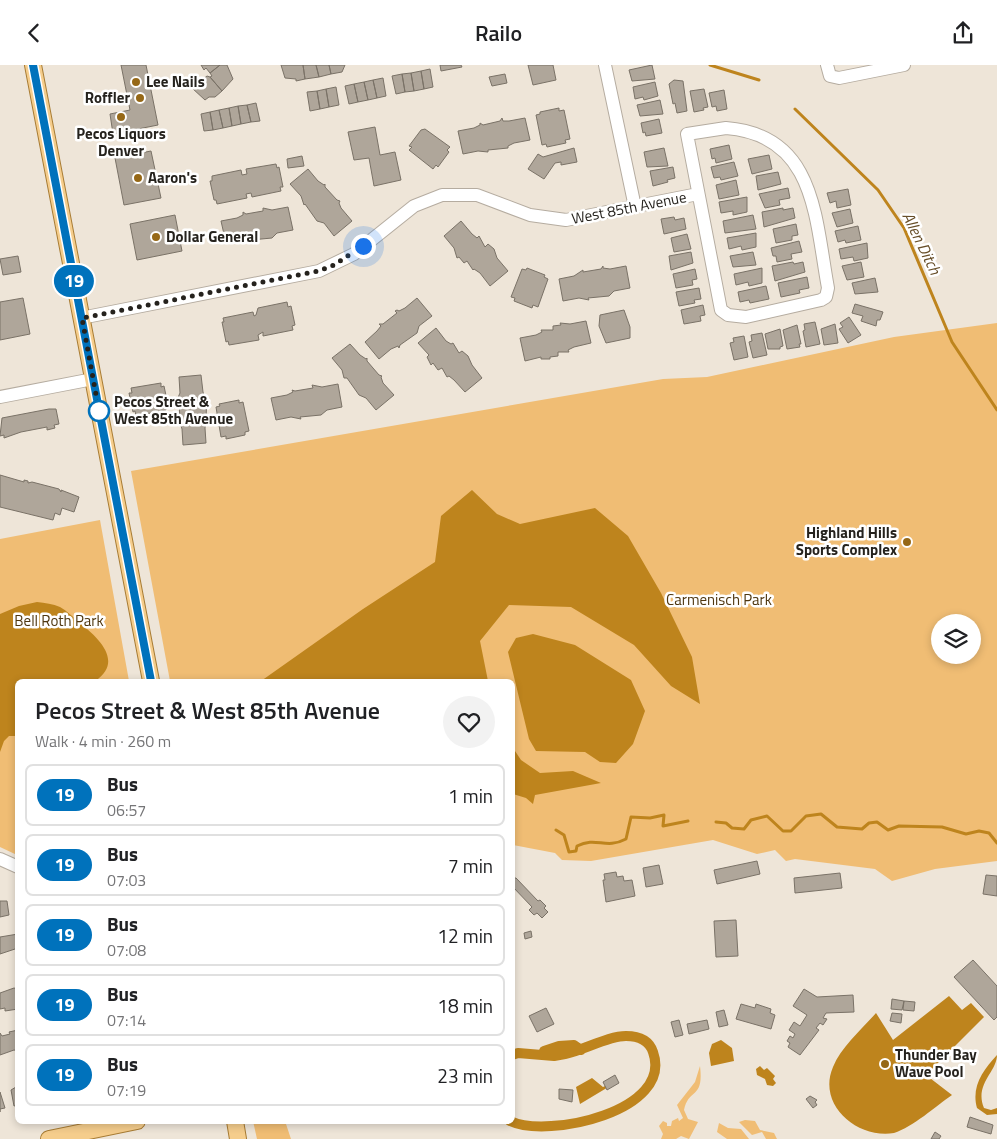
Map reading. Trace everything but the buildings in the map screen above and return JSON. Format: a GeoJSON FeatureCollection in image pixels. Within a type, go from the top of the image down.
{"type":"FeatureCollection","features":[{"type":"Feature","properties":{"kind":"main road"},"geometry":{"type":"LineString","coordinates":[[33,65],[151,679]]}},
{"type":"Feature","properties":{"kind":"main road"},"geometry":{"type":"LineString","coordinates":[[49,1139],[106,1124]]}},
{"type":"Feature","properties":{"kind":"main road"},"geometry":{"type":"LineString","coordinates":[[236,1124],[238,1139]]}},
{"type":"Feature","properties":{"kind":"street"},"geometry":{"type":"LineString","coordinates":[[605,65],[635,207]]}},
{"type":"Feature","properties":{"kind":"street"},"geometry":{"type":"LineString","coordinates":[[828,71],[839,78],[904,65]]}},
{"type":"Feature","properties":{"kind":"street"},"geometry":{"type":"LineString","coordinates":[[726,128],[755,133],[770,139],[791,158],[803,178],[812,202],[828,288],[826,297],[815,302],[746,317],[728,315],[722,309],[719,302],[698,194],[686,134],[726,128]]}},
{"type":"Feature","properties":{"kind":"street","name":"West 85th Avenue"},"geometry":{"type":"LineString","coordinates":[[82,318],[319,271],[354,254],[414,206],[442,195],[477,195],[530,215],[558,221],[698,194]]}},
{"type":"Feature","properties":{"kind":"street"},"geometry":{"type":"LineString","coordinates":[[0,397],[93,379]]}},
{"type":"Feature","properties":{"kind":"street"},"geometry":{"type":"LineString","coordinates":[[0,859],[15,866]]}},
{"type":"Feature","properties":{"kind":"green space","name":"Carmenisch Park"},"geometry":{"type":"Polygon","coordinates":[[[997,323],[997,861],[935,869],[892,881],[875,869],[795,859],[786,861],[775,850],[757,854],[713,840],[591,861],[562,860],[555,853],[515,845],[515,679],[170,679],[131,471],[663,379],[707,377],[894,337],[997,323]]]}},
{"type":"Feature","properties":{"kind":"green space","name":"Bell Roth Park"},"geometry":{"type":"Polygon","coordinates":[[[100,520],[129,679],[15,679],[15,854],[0,847],[0,539],[100,520]]]}},
{"type":"Feature","properties":{"kind":"green space"},"geometry":{"type":"Polygon","coordinates":[[[700,1066],[700,1084],[698,1089],[689,1098],[684,1110],[688,1119],[698,1122],[689,1139],[681,1136],[676,1139],[661,1139],[663,1134],[659,1126],[663,1121],[667,1123],[667,1126],[671,1126],[672,1121],[678,1118],[679,1121],[683,1118],[677,1105],[695,1082],[700,1066]]]}},
{"type":"Feature","properties":{"kind":"green space"},"geometry":{"type":"Polygon","coordinates":[[[745,1120],[755,1121],[760,1130],[774,1133],[777,1139],[766,1139],[762,1132],[752,1135],[739,1122],[745,1120]]]}},
{"type":"Feature","properties":{"kind":"green space"},"geometry":{"type":"Polygon","coordinates":[[[719,1123],[728,1128],[741,1129],[749,1139],[727,1139],[717,1132],[719,1123]]]}},
{"type":"Feature","properties":{"kind":"green space"},"geometry":{"type":"Polygon","coordinates":[[[254,1124],[286,1124],[291,1139],[257,1139],[254,1124]]]}},
{"type":"Feature","properties":{"kind":"shaded area"},"geometry":{"type":"Polygon","coordinates":[[[472,490],[497,514],[520,524],[595,508],[628,536],[661,593],[692,657],[700,704],[671,686],[634,645],[571,607],[509,605],[480,641],[488,679],[264,679],[363,609],[435,562],[441,516],[472,490]]]}},
{"type":"Feature","properties":{"kind":"shaded area"},"geometry":{"type":"Polygon","coordinates":[[[37,602],[52,604],[68,612],[100,642],[108,657],[108,665],[104,673],[97,679],[15,679],[15,736],[9,736],[4,741],[0,752],[0,614],[19,606],[37,602]]]}},
{"type":"Feature","properties":{"kind":"shaded area"},"geometry":{"type":"Polygon","coordinates":[[[533,634],[575,645],[631,680],[645,711],[633,744],[616,763],[600,762],[585,752],[536,751],[529,739],[508,652],[516,638],[533,634]]]}},
{"type":"Feature","properties":{"kind":"shaded area"},"geometry":{"type":"Polygon","coordinates":[[[515,751],[521,760],[540,773],[573,771],[601,783],[535,795],[533,804],[526,798],[515,795],[515,751]]]}},
{"type":"Feature","properties":{"kind":"shaded area","name":"Thunder Bay Wave Pool"},"geometry":{"type":"Polygon","coordinates":[[[949,996],[962,1010],[971,1003],[984,1017],[926,1075],[952,1095],[916,1121],[894,1133],[880,1133],[854,1125],[835,1106],[830,1094],[829,1081],[833,1067],[841,1052],[876,1013],[893,1040],[949,996]]]}},
{"type":"Feature","properties":{"kind":"shaded area"},"geometry":{"type":"Polygon","coordinates":[[[721,1040],[732,1048],[734,1061],[711,1066],[709,1053],[712,1044],[721,1040]]]}},
{"type":"Feature","properties":{"kind":"shaded area"},"geometry":{"type":"Polygon","coordinates":[[[997,1055],[994,1067],[984,1085],[982,1100],[984,1108],[991,1110],[997,1108],[997,1114],[987,1115],[977,1108],[977,1086],[979,1079],[997,1055]]]}},
{"type":"Feature","properties":{"kind":"shaded area"},"geometry":{"type":"Polygon","coordinates":[[[760,1066],[764,1070],[767,1068],[775,1076],[773,1079],[776,1083],[773,1086],[767,1085],[765,1079],[757,1075],[756,1069],[760,1066]]]}},
{"type":"Feature","properties":{"kind":"shaded area"},"geometry":{"type":"Polygon","coordinates":[[[592,1078],[603,1087],[609,1084],[610,1086],[580,1104],[576,1087],[592,1078]]]}},
{"type":"Feature","properties":{"kind":"waterway","name":"Allen Ditch"},"geometry":{"type":"LineString","coordinates":[[710,65],[759,80]]}},
{"type":"Feature","properties":{"kind":"waterway","name":"Allen Ditch"},"geometry":{"type":"LineString","coordinates":[[795,109],[878,190],[904,228],[952,342],[997,410]]}},
{"type":"Feature","properties":{"kind":"waterway"},"geometry":{"type":"LineString","coordinates":[[716,822],[726,823],[732,828],[744,829],[751,820],[767,816],[783,831],[791,831],[806,816],[821,814],[837,827],[862,829],[869,823],[877,822],[888,830],[899,826],[942,827],[966,834],[979,831],[989,833],[997,843]]}},
{"type":"Feature","properties":{"kind":"waterway"},"geometry":{"type":"LineString","coordinates":[[556,830],[564,835],[569,852],[576,851],[577,846],[584,843],[612,843],[626,839],[631,817],[650,818],[664,815],[663,826],[688,821]]}},
{"type":"Feature","properties":{"kind":"waterway"},"geometry":{"type":"LineString","coordinates":[[515,1054],[554,1056],[572,1052],[612,1038],[631,1036],[643,1039],[649,1044],[653,1052],[654,1073],[645,1090],[627,1105],[604,1115],[577,1123],[551,1126],[528,1126],[515,1122]]}},
{"type":"Feature","properties":{"kind":"waterway"},"geometry":{"type":"LineString","coordinates":[[543,1055],[544,1051],[559,1046],[574,1045],[581,1050]]}},
{"type":"Feature","properties":{"kind":"bus line","name":"19"},"geometry":{"type":"LineString","coordinates":[[33,65],[151,679]]}},
{"type":"Feature","properties":{"kind":"place","name":"Lee Nails"},"geometry":{"type":"Point","coordinates":[136,82]}},
{"type":"Feature","properties":{"kind":"place","name":"Roffler"},"geometry":{"type":"Point","coordinates":[140,98]}},
{"type":"Feature","properties":{"kind":"place","name":"Pecos Liquors Denver"},"geometry":{"type":"Point","coordinates":[121,117]}},
{"type":"Feature","properties":{"kind":"place","name":"Aaron's"},"geometry":{"type":"Point","coordinates":[138,178]}},
{"type":"Feature","properties":{"kind":"place","name":"Dollar General"},"geometry":{"type":"Point","coordinates":[156,237]}},
{"type":"Feature","properties":{"kind":"place","name":"Pecos Street & West 85th Avenue"},"geometry":{"type":"Point","coordinates":[99,411]}},
{"type":"Feature","properties":{"kind":"place","name":"Highland Hills Sports Complex"},"geometry":{"type":"Point","coordinates":[907,542]}},
{"type":"Feature","properties":{"kind":"place","name":"Thunder Bay Wave Pool"},"geometry":{"type":"Point","coordinates":[885,1064]}},
{"type":"Feature","properties":{"kind":"route"},"geometry":{"type":"LineString","coordinates":[[99,411],[82,318],[319,271],[354,254],[363,246]]}}]}
